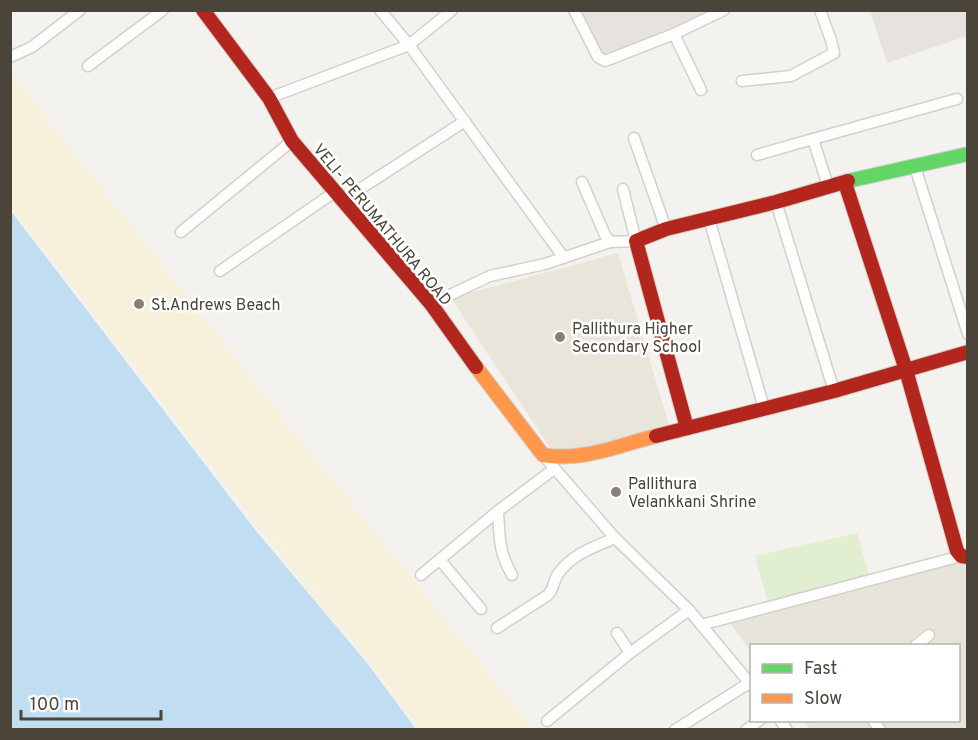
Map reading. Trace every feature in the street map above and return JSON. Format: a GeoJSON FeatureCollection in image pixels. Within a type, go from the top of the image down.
{"type":"FeatureCollection","features":[{"type":"Feature","properties":{"kind":"main road","name":"VELI- PERUMATHURA ROAD"},"geometry":{"type":"LineString","coordinates":[[203,10],[269,98],[292,141],[431,304],[447,329],[543,455]]}},
{"type":"Feature","properties":{"kind":"main road"},"geometry":{"type":"LineString","coordinates":[[687,428],[636,241],[666,229],[776,202],[828,186],[968,154]]}},
{"type":"Feature","properties":{"kind":"main road"},"geometry":{"type":"LineString","coordinates":[[845,183],[906,370],[957,551],[964,556]]}},
{"type":"Feature","properties":{"kind":"main road"},"geometry":{"type":"LineString","coordinates":[[543,455],[560,458],[578,456],[834,391],[968,352]]}},
{"type":"Feature","properties":{"kind":"street"},"geometry":{"type":"LineString","coordinates":[[10,57],[32,47],[80,10]]}},
{"type":"Feature","properties":{"kind":"street"},"geometry":{"type":"LineString","coordinates":[[88,66],[163,10]]}},
{"type":"Feature","properties":{"kind":"street"},"geometry":{"type":"LineString","coordinates":[[380,10],[409,45],[564,258]]}},
{"type":"Feature","properties":{"kind":"street"},"geometry":{"type":"LineString","coordinates":[[269,98],[409,45],[452,10]]}},
{"type":"Feature","properties":{"kind":"street"},"geometry":{"type":"LineString","coordinates":[[574,10],[598,57],[605,61],[674,34],[724,10]]}},
{"type":"Feature","properties":{"kind":"street"},"geometry":{"type":"LineString","coordinates":[[742,81],[791,76],[834,53],[820,10]]}},
{"type":"Feature","properties":{"kind":"street"},"geometry":{"type":"LineString","coordinates":[[674,34],[701,90]]}},
{"type":"Feature","properties":{"kind":"street"},"geometry":{"type":"LineString","coordinates":[[756,155],[957,99]]}},
{"type":"Feature","properties":{"kind":"street"},"geometry":{"type":"LineString","coordinates":[[220,271],[340,195],[465,121]]}},
{"type":"Feature","properties":{"kind":"street"},"geometry":{"type":"LineString","coordinates":[[634,138],[666,229]]}},
{"type":"Feature","properties":{"kind":"street"},"geometry":{"type":"LineString","coordinates":[[813,140],[828,186]]}},
{"type":"Feature","properties":{"kind":"street"},"geometry":{"type":"LineString","coordinates":[[181,232],[292,141]]}},
{"type":"Feature","properties":{"kind":"street"},"geometry":{"type":"LineString","coordinates":[[915,167],[968,334]]}},
{"type":"Feature","properties":{"kind":"street"},"geometry":{"type":"LineString","coordinates":[[582,182],[604,236],[610,242]]}},
{"type":"Feature","properties":{"kind":"street"},"geometry":{"type":"LineString","coordinates":[[431,304],[490,276],[564,258],[610,242],[636,241],[623,189]]}},
{"type":"Feature","properties":{"kind":"street"},"geometry":{"type":"LineString","coordinates":[[776,202],[834,391]]}},
{"type":"Feature","properties":{"kind":"street"},"geometry":{"type":"LineString","coordinates":[[709,219],[764,408]]}},
{"type":"Feature","properties":{"kind":"street"},"geometry":{"type":"LineString","coordinates":[[543,455],[615,538],[689,610],[750,685],[675,729]]}},
{"type":"Feature","properties":{"kind":"street"},"geometry":{"type":"LineString","coordinates":[[421,575],[498,511],[554,469]]}},
{"type":"Feature","properties":{"kind":"street"},"geometry":{"type":"LineString","coordinates":[[498,511],[503,560],[512,575]]}},
{"type":"Feature","properties":{"kind":"street"},"geometry":{"type":"LineString","coordinates":[[497,628],[548,595],[553,589],[558,573],[575,556],[615,538]]}},
{"type":"Feature","properties":{"kind":"street"},"geometry":{"type":"LineString","coordinates":[[701,625],[964,556]]}},
{"type":"Feature","properties":{"kind":"street"},"geometry":{"type":"LineString","coordinates":[[440,560],[481,609]]}},
{"type":"Feature","properties":{"kind":"street"},"geometry":{"type":"LineString","coordinates":[[546,721],[630,653],[689,610]]}},
{"type":"Feature","properties":{"kind":"street"},"geometry":{"type":"LineString","coordinates":[[617,633],[630,653]]}},
{"type":"Feature","properties":{"kind":"street"},"geometry":{"type":"LineString","coordinates":[[916,644],[929,635]]}},
{"type":"Feature","properties":{"kind":"shaded area"},"geometry":{"type":"Polygon","coordinates":[[[569,11],[724,11],[600,65],[569,11]]]}},
{"type":"Feature","properties":{"kind":"shaded area"},"geometry":{"type":"Polygon","coordinates":[[[870,11],[967,11],[967,36],[887,63],[870,11]]]}},
{"type":"Feature","properties":{"kind":"shaded area","name":"Pallithura Higher Secondary School"},"geometry":{"type":"Polygon","coordinates":[[[618,253],[669,425],[566,453],[552,451],[451,298],[618,253]]]}},
{"type":"Feature","properties":{"kind":"shaded area"},"geometry":{"type":"Polygon","coordinates":[[[967,560],[967,729],[810,729],[805,722],[960,722],[960,644],[750,644],[750,651],[727,619],[967,560]]]}},
{"type":"Feature","properties":{"kind":"green space"},"geometry":{"type":"Polygon","coordinates":[[[857,533],[869,575],[768,604],[755,556],[857,533]]]}},
{"type":"Feature","properties":{"kind":"sand","name":"St.Andrews Beach"},"geometry":{"type":"Polygon","coordinates":[[[10,72],[269,401],[533,729],[420,729],[229,478],[401,710],[11,207],[10,72]]]}},
{"type":"Feature","properties":{"kind":"water"},"geometry":{"type":"Polygon","coordinates":[[[10,210],[256,531],[367,663],[416,729],[11,729],[10,210]]]}},
{"type":"Feature","properties":{"kind":"traffic: fast"},"geometry":{"type":"LineString","coordinates":[[848,181],[968,154]]}},
{"type":"Feature","properties":{"kind":"traffic: slow"},"geometry":{"type":"LineString","coordinates":[[476,367],[543,455],[557,457],[586,454],[656,436]]}},
{"type":"Feature","properties":{"kind":"traffic: jam"},"geometry":{"type":"LineString","coordinates":[[203,10],[269,98],[292,141],[431,304],[476,367]]}},
{"type":"Feature","properties":{"kind":"traffic: jam"},"geometry":{"type":"LineString","coordinates":[[687,428],[636,241],[666,229],[776,202],[848,181]]}},
{"type":"Feature","properties":{"kind":"traffic: jam"},"geometry":{"type":"LineString","coordinates":[[845,183],[906,370],[957,551],[961,556],[968,557]]}},
{"type":"Feature","properties":{"kind":"traffic: jam"},"geometry":{"type":"LineString","coordinates":[[656,436],[834,391],[968,352]]}},
{"type":"Feature","properties":{"kind":"place","name":"St.Andrews Beach"},"geometry":{"type":"Point","coordinates":[139,304]}},
{"type":"Feature","properties":{"kind":"place","name":"Pallithura Higher Secondary School"},"geometry":{"type":"Point","coordinates":[560,337]}},
{"type":"Feature","properties":{"kind":"place","name":"Pallithura Velankkani Shrine"},"geometry":{"type":"Point","coordinates":[616,492]}}]}
